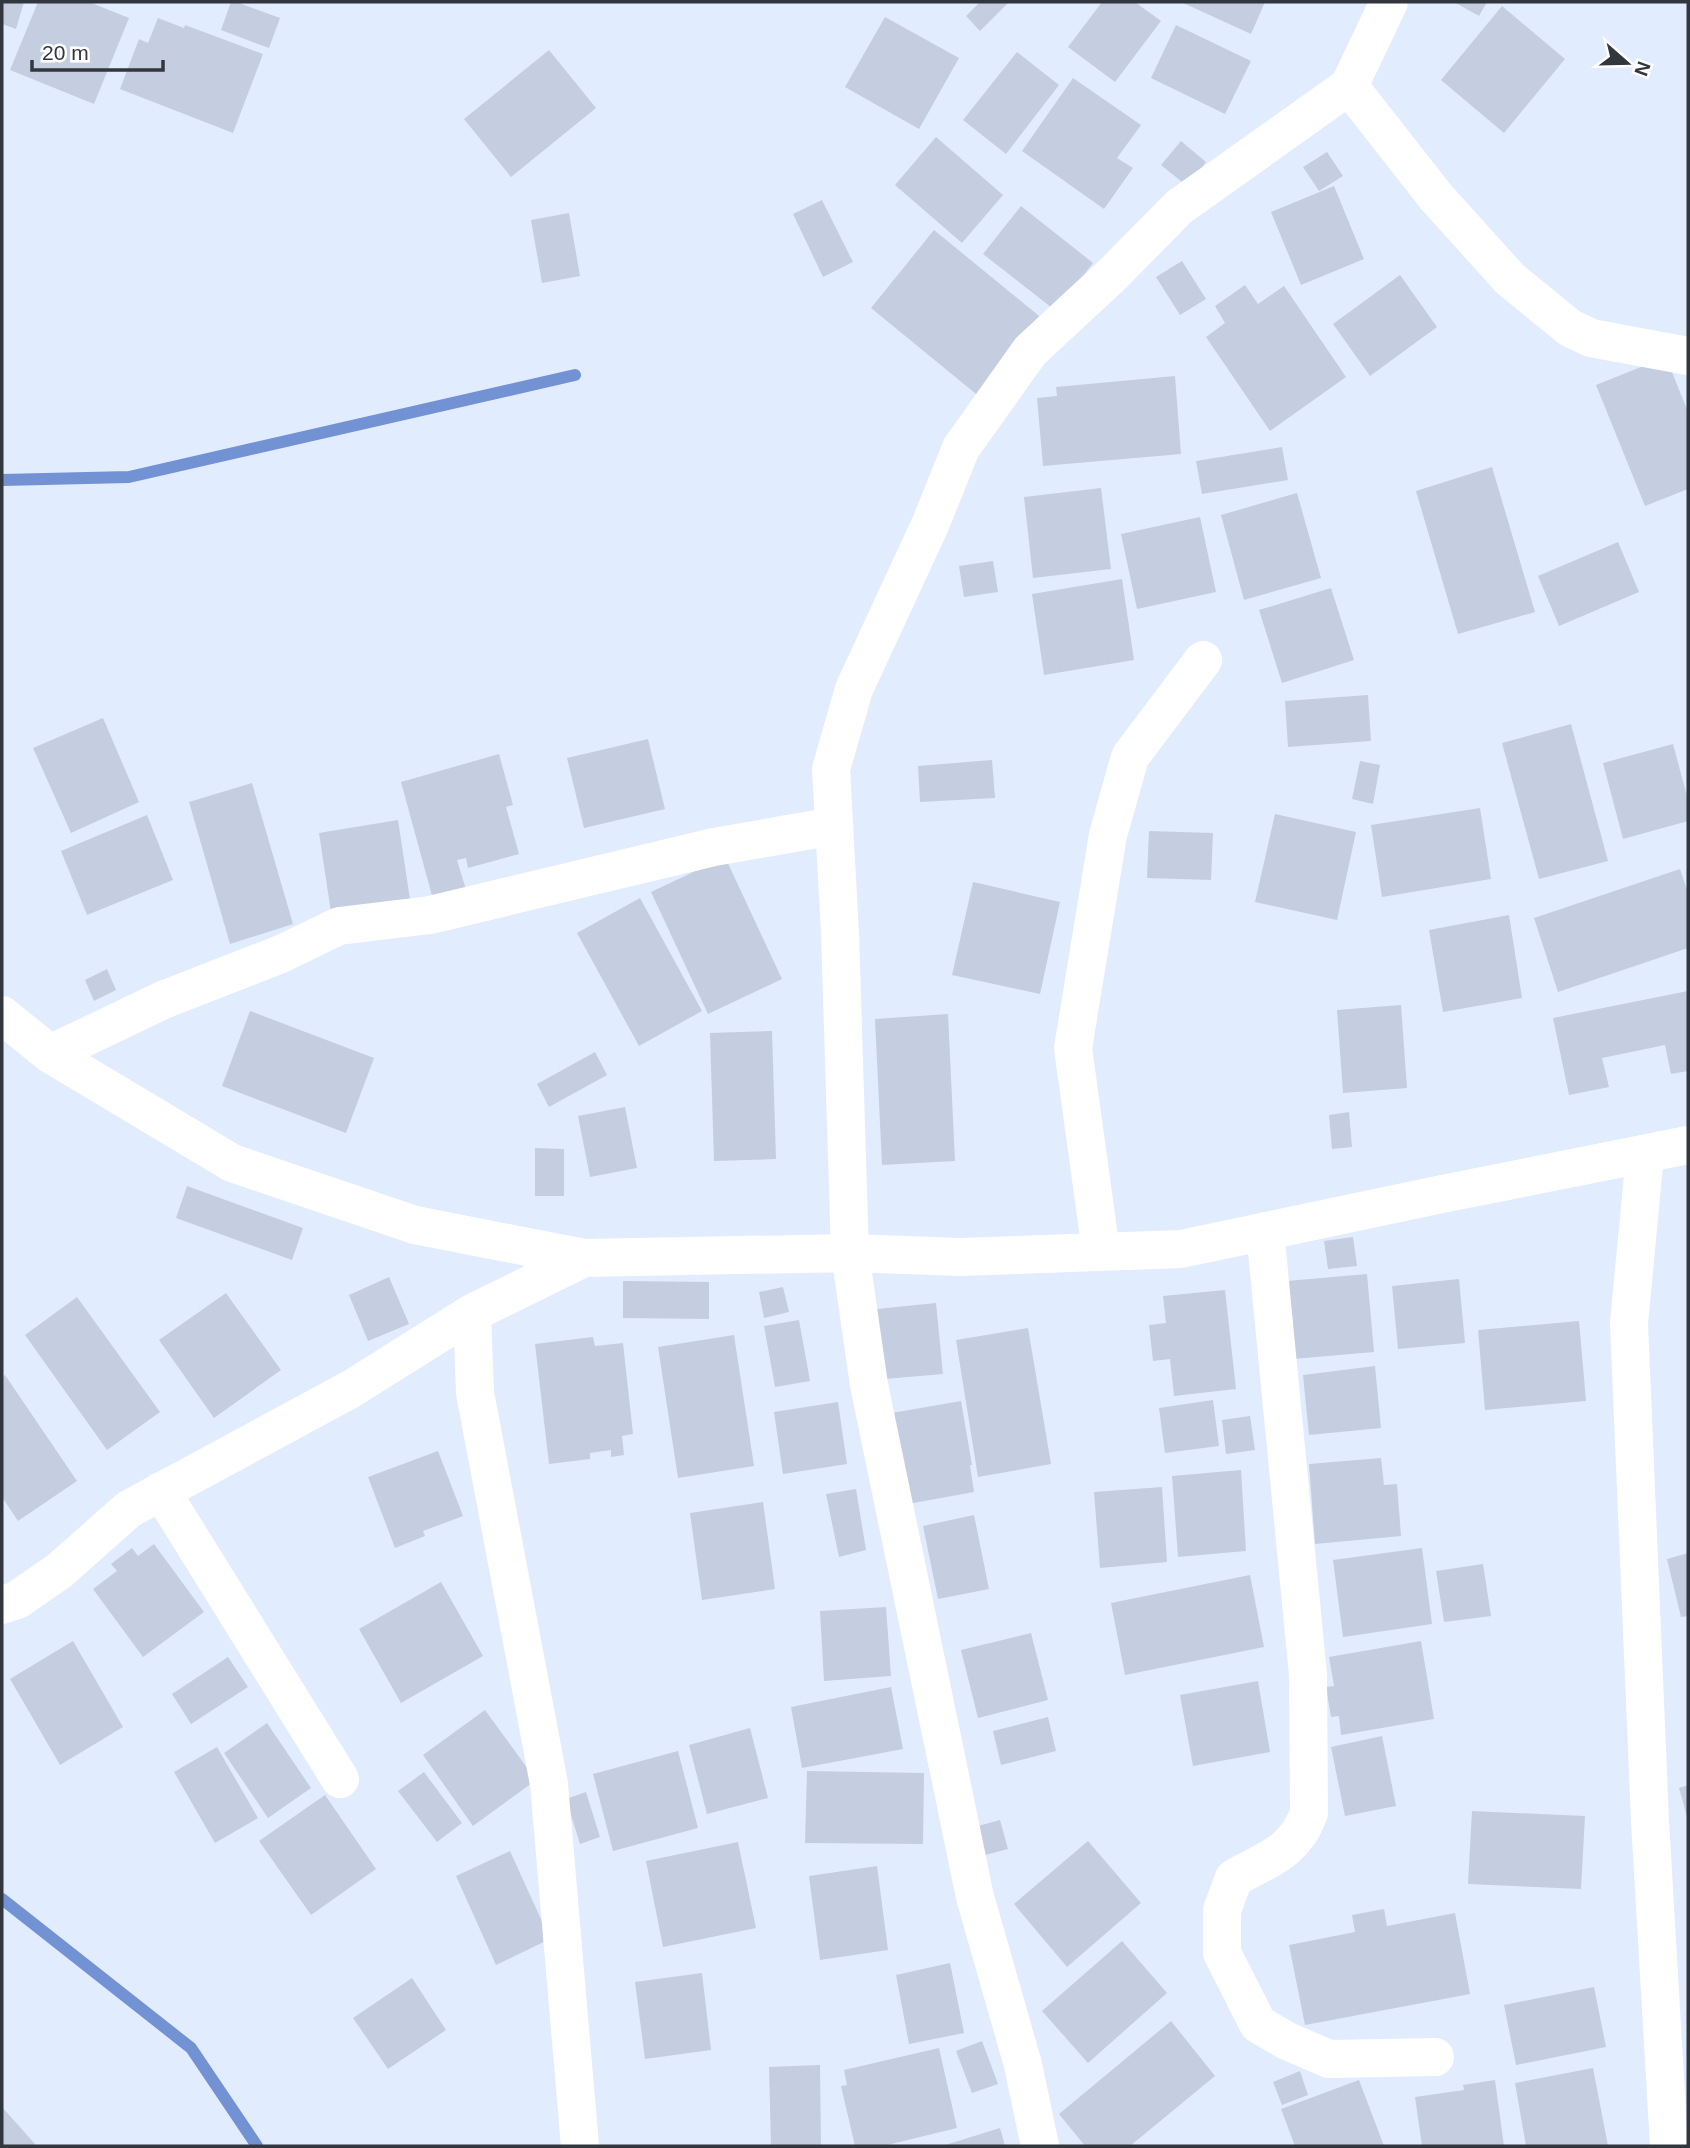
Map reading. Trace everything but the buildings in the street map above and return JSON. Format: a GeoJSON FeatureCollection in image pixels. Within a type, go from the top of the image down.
{"type":"FeatureCollection","features":[{"type":"Feature","properties":{"kind":"street"},"geometry":{"type":"LineString","coordinates":[[1040,2146],[1023,2065],[975,1897],[869,1385],[850,1253],[840,933],[831,769],[854,689],[920,548],[961,448],[1030,351],[1113,274],[1179,207],[1349,86],[1389,2]]}},
{"type":"Feature","properties":{"kind":"street"},"geometry":{"type":"LineString","coordinates":[[1349,86],[1436,197],[1510,279],[1570,328],[1591,338],[1688,356]]}},
{"type":"Feature","properties":{"kind":"street"},"geometry":{"type":"LineString","coordinates":[[1101,1252],[1073,1048],[1108,835],[1130,757],[1203,660]]}},
{"type":"Feature","properties":{"kind":"street"},"geometry":{"type":"LineString","coordinates":[[50,1055],[163,1000],[281,954],[339,926],[430,915],[714,846],[834,826]]}},
{"type":"Feature","properties":{"kind":"street"},"geometry":{"type":"LineString","coordinates":[[5,1024],[50,1055],[232,1163],[415,1225],[584,1258],[850,1253],[960,1257],[1181,1249],[1688,1145]]}},
{"type":"Feature","properties":{"kind":"street"},"geometry":{"type":"LineString","coordinates":[[1645,1154],[1629,1323],[1650,1821],[1669,2146]]}},
{"type":"Feature","properties":{"kind":"street"},"geometry":{"type":"LineString","coordinates":[[1265,1231],[1308,1675],[1309,1813],[1302,1831],[1288,1847],[1234,1878],[1222,1910],[1222,1953],[1258,2024],[1287,2040],[1329,2059],[1435,2057]]}},
{"type":"Feature","properties":{"kind":"street"},"geometry":{"type":"LineString","coordinates":[[2,1605],[17,1600],[59,1571],[129,1509],[351,1389],[472,1313],[584,1258]]}},
{"type":"Feature","properties":{"kind":"street"},"geometry":{"type":"LineString","coordinates":[[472,1313],[475,1393],[549,1784],[580,2146]]}},
{"type":"Feature","properties":{"kind":"street"},"geometry":{"type":"LineString","coordinates":[[161,1491],[340,1779]]}},
{"type":"Feature","properties":{"kind":"waterway"},"geometry":{"type":"LineString","coordinates":[[2,480],[129,477],[575,375]]}},
{"type":"Feature","properties":{"kind":"waterway"},"geometry":{"type":"LineString","coordinates":[[2,1899],[191,2048],[257,2146]]}}]}
